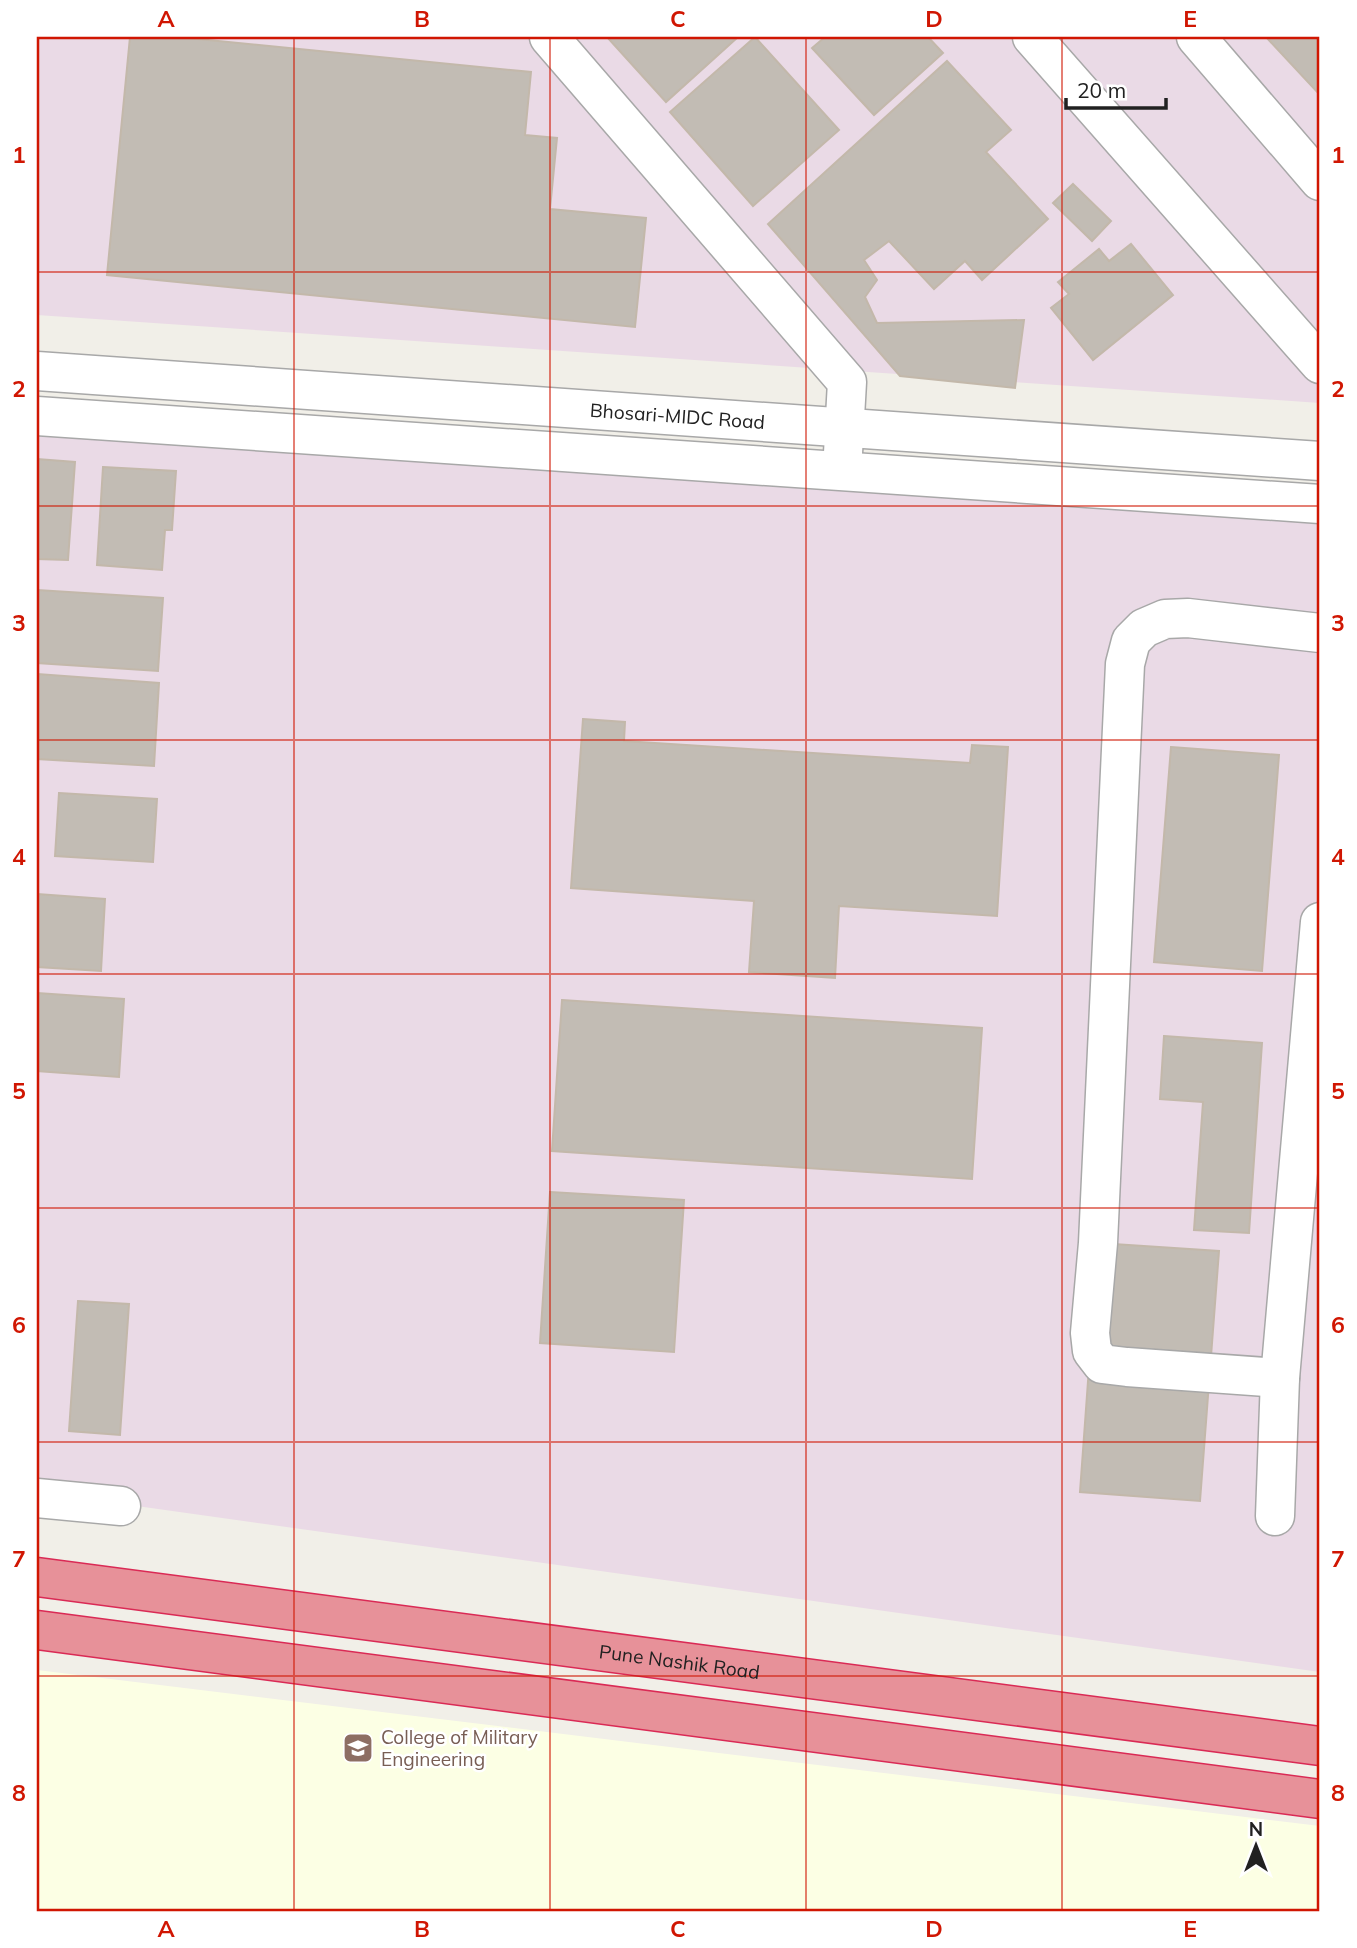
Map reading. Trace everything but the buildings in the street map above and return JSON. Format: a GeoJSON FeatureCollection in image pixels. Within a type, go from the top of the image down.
{"type":"FeatureCollection","features":[{"type":"Feature","properties":{"kind":"highway","name":"Pune Nashik Road"},"geometry":{"type":"LineString","coordinates":[[37,1577],[1320,1746]]}},
{"type":"Feature","properties":{"kind":"highway"},"geometry":{"type":"LineString","coordinates":[[37,1630],[1320,1799]]}},
{"type":"Feature","properties":{"kind":"street"},"geometry":{"type":"LineString","coordinates":[[550,37],[847,382],[843,471]]}},
{"type":"Feature","properties":{"kind":"street"},"geometry":{"type":"LineString","coordinates":[[1032,37],[1320,364]]}},
{"type":"Feature","properties":{"kind":"street"},"geometry":{"type":"LineString","coordinates":[[1196,37],[1320,181]]}},
{"type":"Feature","properties":{"kind":"street","name":"Bhosari-MIDC Road"},"geometry":{"type":"LineString","coordinates":[[37,372],[1320,461]]}},
{"type":"Feature","properties":{"kind":"street"},"geometry":{"type":"LineString","coordinates":[[37,416],[1320,505]]}},
{"type":"Feature","properties":{"kind":"street"},"geometry":{"type":"LineString","coordinates":[[1280,1378],[1102,1364],[1092,1351],[1090,1333],[1098,1242],[1125,664],[1132,641],[1144,628],[1165,619],[1188,618],[1320,633]]}},
{"type":"Feature","properties":{"kind":"street"},"geometry":{"type":"LineString","coordinates":[[1275,1516],[1280,1378],[1320,922]]}},
{"type":"Feature","properties":{"kind":"street"},"geometry":{"type":"LineString","coordinates":[[37,1498],[121,1506]]}},
{"type":"Feature","properties":{"kind":"shaded area"},"geometry":{"type":"Polygon","coordinates":[[[37,37],[1320,37],[1320,403],[37,315],[37,37]]]}},
{"type":"Feature","properties":{"kind":"shaded area"},"geometry":{"type":"Polygon","coordinates":[[[37,428],[1320,506],[1320,1672],[37,1492],[37,428]]]}},
{"type":"Feature","properties":{"kind":"shaded area","name":"College of Military Engineering"},"geometry":{"type":"Polygon","coordinates":[[[37,1670],[1320,1826],[1320,1911],[37,1911],[37,1670]]]}},
{"type":"Feature","properties":{"kind":"place","name":"College of Military Engineering"},"geometry":{"type":"Point","coordinates":[358,1748]}}]}
